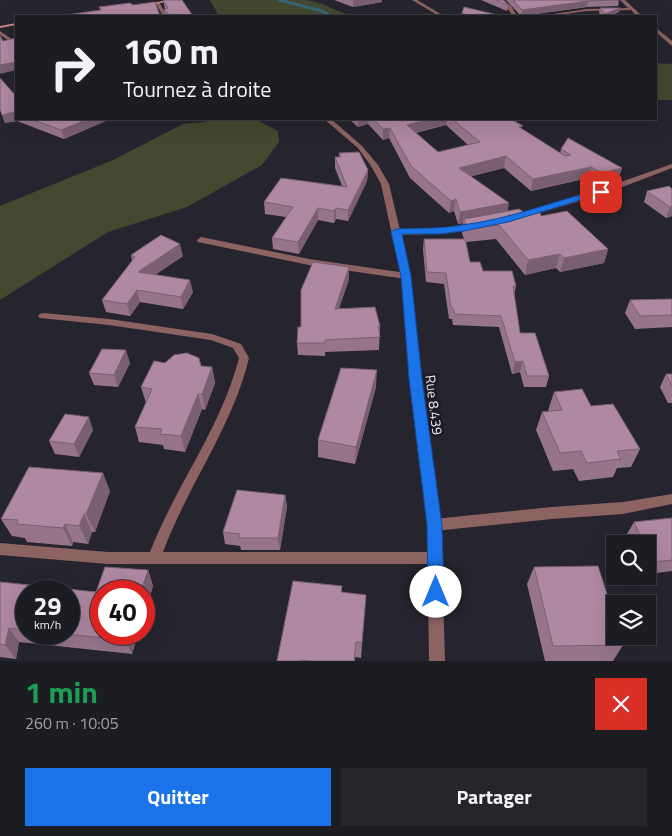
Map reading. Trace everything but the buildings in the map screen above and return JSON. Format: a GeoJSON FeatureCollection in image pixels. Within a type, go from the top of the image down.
{"type":"FeatureCollection","features":[{"type":"Feature","properties":{"kind":"main road"},"geometry":{"type":"LineString","coordinates":[[135,6],[177,0]]}},
{"type":"Feature","properties":{"kind":"main road"},"geometry":{"type":"LineString","coordinates":[[0,27],[15,24]]}},
{"type":"Feature","properties":{"kind":"street"},"geometry":{"type":"LineString","coordinates":[[414,0],[440,15]]}},
{"type":"Feature","properties":{"kind":"street"},"geometry":{"type":"LineString","coordinates":[[501,0],[514,15]]}},
{"type":"Feature","properties":{"kind":"street"},"geometry":{"type":"LineString","coordinates":[[622,0],[639,15]]}},
{"type":"Feature","properties":{"kind":"street"},"geometry":{"type":"LineString","coordinates":[[157,3],[163,15]]}},
{"type":"Feature","properties":{"kind":"street"},"geometry":{"type":"LineString","coordinates":[[550,15],[587,10],[632,9]]}},
{"type":"Feature","properties":{"kind":"street"},"geometry":{"type":"LineString","coordinates":[[657,30],[672,44]]}},
{"type":"Feature","properties":{"kind":"street"},"geometry":{"type":"LineString","coordinates":[[0,33],[15,43]]}},
{"type":"Feature","properties":{"kind":"street","name":"Rue 8.439"},"geometry":{"type":"LineString","coordinates":[[328,120],[360,147],[374,165],[385,184],[406,276],[416,379],[434,525],[437,661]]}},
{"type":"Feature","properties":{"kind":"street"},"geometry":{"type":"LineString","coordinates":[[518,216],[601,192],[672,166]]}},
{"type":"Feature","properties":{"kind":"street"},"geometry":{"type":"LineString","coordinates":[[396,232],[440,231],[480,225]]}},
{"type":"Feature","properties":{"kind":"street"},"geometry":{"type":"LineString","coordinates":[[201,240],[309,262],[406,276]]}},
{"type":"Feature","properties":{"kind":"street"},"geometry":{"type":"LineString","coordinates":[[44,316],[109,322],[212,337],[237,346],[244,358],[240,376],[228,407],[173,512],[154,558]]}},
{"type":"Feature","properties":{"kind":"street"},"geometry":{"type":"LineString","coordinates":[[434,525],[623,508],[672,499]]}},
{"type":"Feature","properties":{"kind":"street"},"geometry":{"type":"LineString","coordinates":[[0,549],[108,558],[436,558]]}},
{"type":"Feature","properties":{"kind":"green space"},"geometry":{"type":"Polygon","coordinates":[[[210,0],[307,0],[350,15],[218,15],[210,0]]]}},
{"type":"Feature","properties":{"kind":"green space"},"geometry":{"type":"Polygon","coordinates":[[[657,63],[672,64],[672,100],[657,100],[657,63]]]}},
{"type":"Feature","properties":{"kind":"green space"},"geometry":{"type":"Polygon","coordinates":[[[206,120],[257,120],[278,131],[279,142],[262,165],[187,207],[108,232],[0,300],[0,206],[113,160],[183,124],[205,122],[206,120]]]}},
{"type":"Feature","properties":{"kind":"waterway"},"geometry":{"type":"LineString","coordinates":[[279,0],[322,11],[329,15]]}},
{"type":"Feature","properties":{"kind":"route"},"geometry":{"type":"LineString","coordinates":[[436,592],[434,525],[416,379],[406,276],[396,232],[440,231],[464,228],[504,220],[601,192]]}}]}
